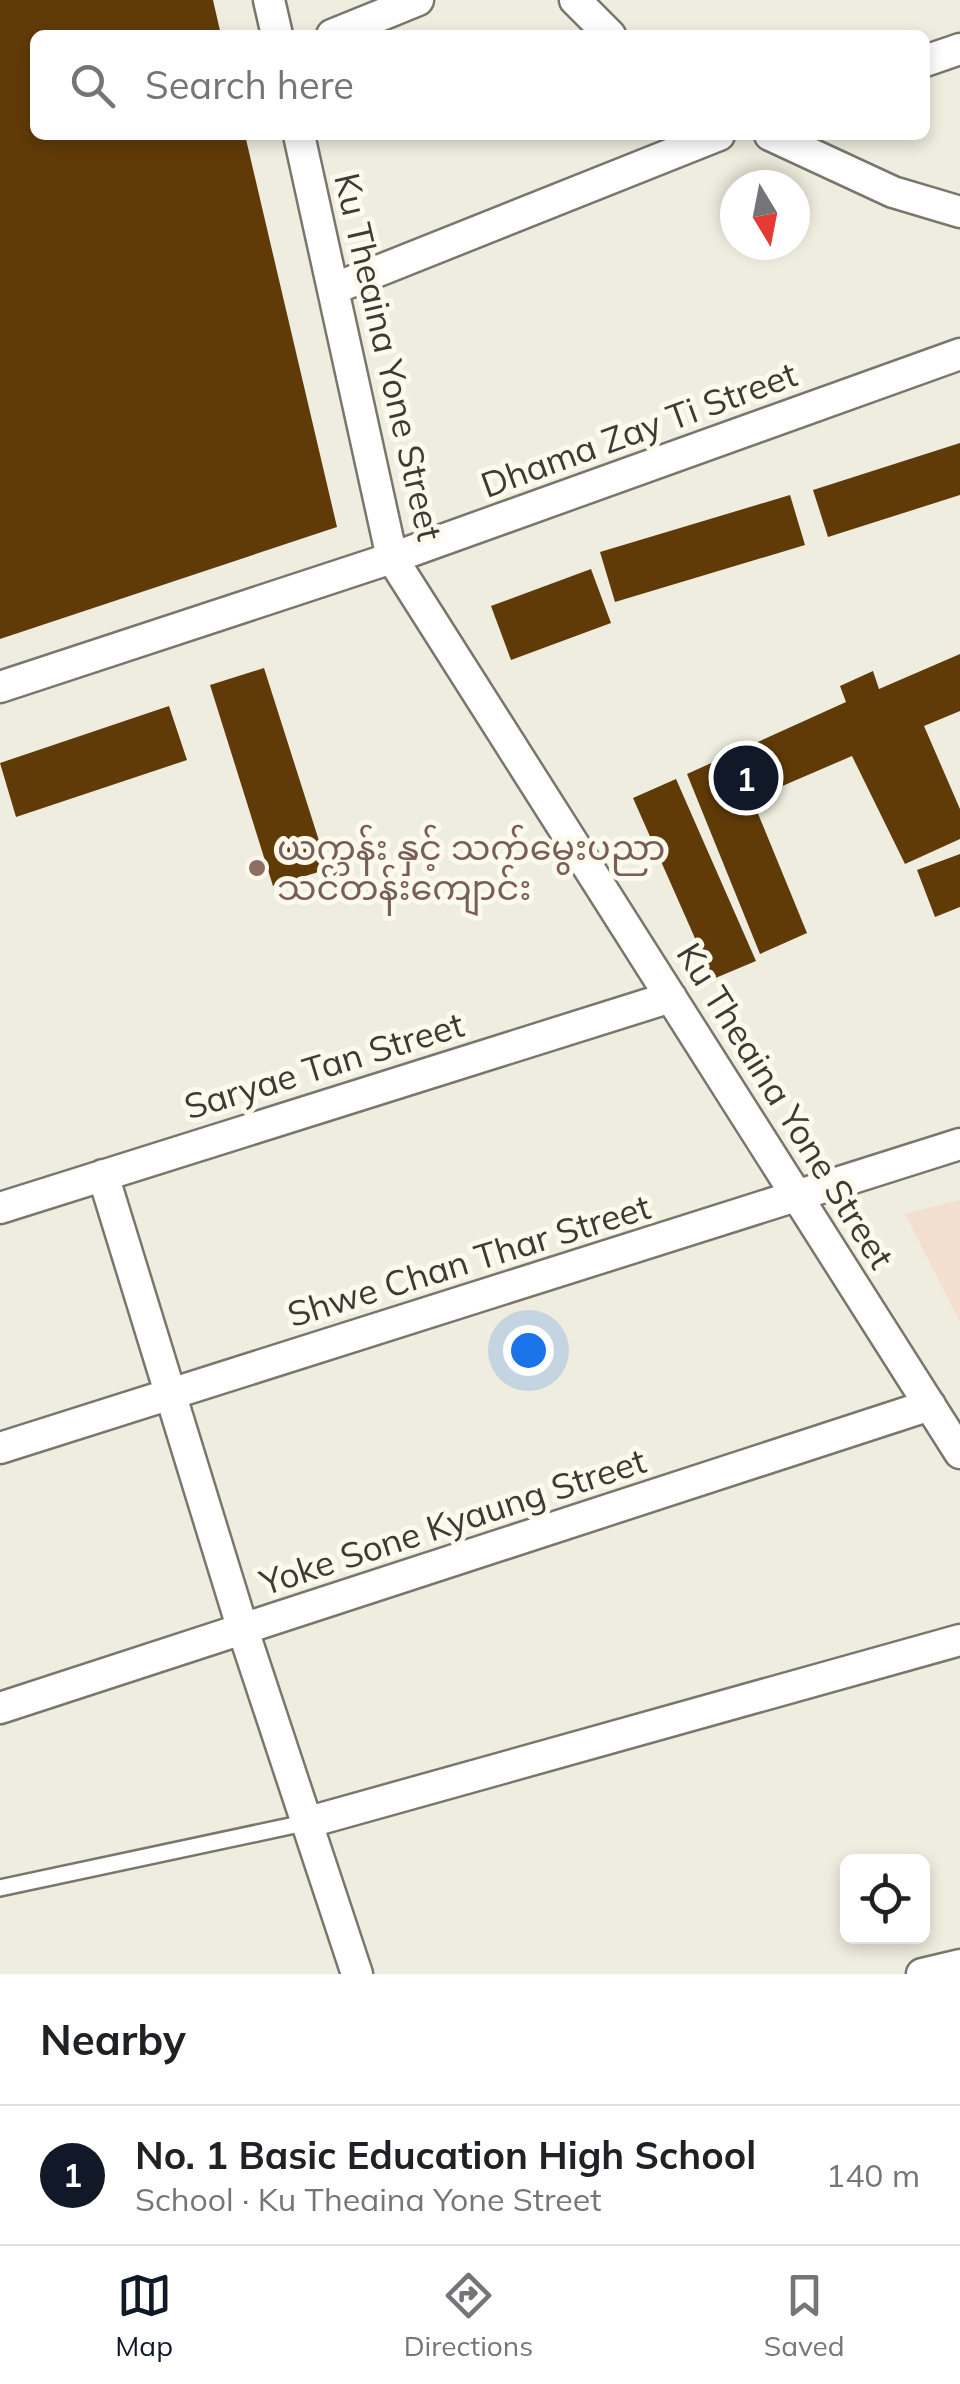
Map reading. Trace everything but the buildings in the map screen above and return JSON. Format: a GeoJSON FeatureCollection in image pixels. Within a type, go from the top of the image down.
{"type":"FeatureCollection","features":[{"type":"Feature","properties":{"kind":"street"},"geometry":{"type":"LineString","coordinates":[[269,0],[275,30]]}},
{"type":"Feature","properties":{"kind":"street"},"geometry":{"type":"LineString","coordinates":[[344,30],[418,0]]}},
{"type":"Feature","properties":{"kind":"street"},"geometry":{"type":"LineString","coordinates":[[575,0],[605,30]]}},
{"type":"Feature","properties":{"kind":"street"},"geometry":{"type":"LineString","coordinates":[[930,59],[960,49]]}},
{"type":"Feature","properties":{"kind":"street","name":"Ku Theaina Yone Street"},"geometry":{"type":"LineString","coordinates":[[300,140],[392,558],[960,1453]]}},
{"type":"Feature","properties":{"kind":"street"},"geometry":{"type":"LineString","coordinates":[[333,289],[706,140]]}},
{"type":"Feature","properties":{"kind":"street"},"geometry":{"type":"LineString","coordinates":[[781,140],[893,192],[960,212]]}},
{"type":"Feature","properties":{"kind":"street","name":"Dhama Zay Ti Street"},"geometry":{"type":"LineString","coordinates":[[0,687],[392,558],[960,354]]}},
{"type":"Feature","properties":{"kind":"street","name":"Saryae Tan Street"},"geometry":{"type":"LineString","coordinates":[[0,1208],[672,998]]}},
{"type":"Feature","properties":{"kind":"street","name":"Shwe Chan Thar Street"},"geometry":{"type":"LineString","coordinates":[[0,1448],[960,1144]]}},
{"type":"Feature","properties":{"kind":"street"},"geometry":{"type":"LineString","coordinates":[[102,1175],[243,1630],[358,1974]]}},
{"type":"Feature","properties":{"kind":"street","name":"Yoke Sone Kyaung Street"},"geometry":{"type":"LineString","coordinates":[[0,1708],[930,1405]]}},
{"type":"Feature","properties":{"kind":"street"},"geometry":{"type":"LineString","coordinates":[[309,1822],[960,1640]]}},
{"type":"Feature","properties":{"kind":"street"},"geometry":{"type":"LineString","coordinates":[[922,1974],[960,1965]]}},
{"type":"Feature","properties":{"kind":"lane"},"geometry":{"type":"LineString","coordinates":[[0,1888],[309,1822]]}},
{"type":"Feature","properties":{"kind":"shaded area"},"geometry":{"type":"Polygon","coordinates":[[[960,1200],[960,1322],[905,1214],[960,1200]]]}},
{"type":"Feature","properties":{"kind":"place","name":"No. 1 Basic Education High School"},"geometry":{"type":"Point","coordinates":[746,778]}},
{"type":"Feature","properties":{"kind":"place","name":"ယက္ကန်း နှင့် သက်မွေးပညာ သင်တန်းကျောင်း"},"geometry":{"type":"Point","coordinates":[257,868]}}]}
